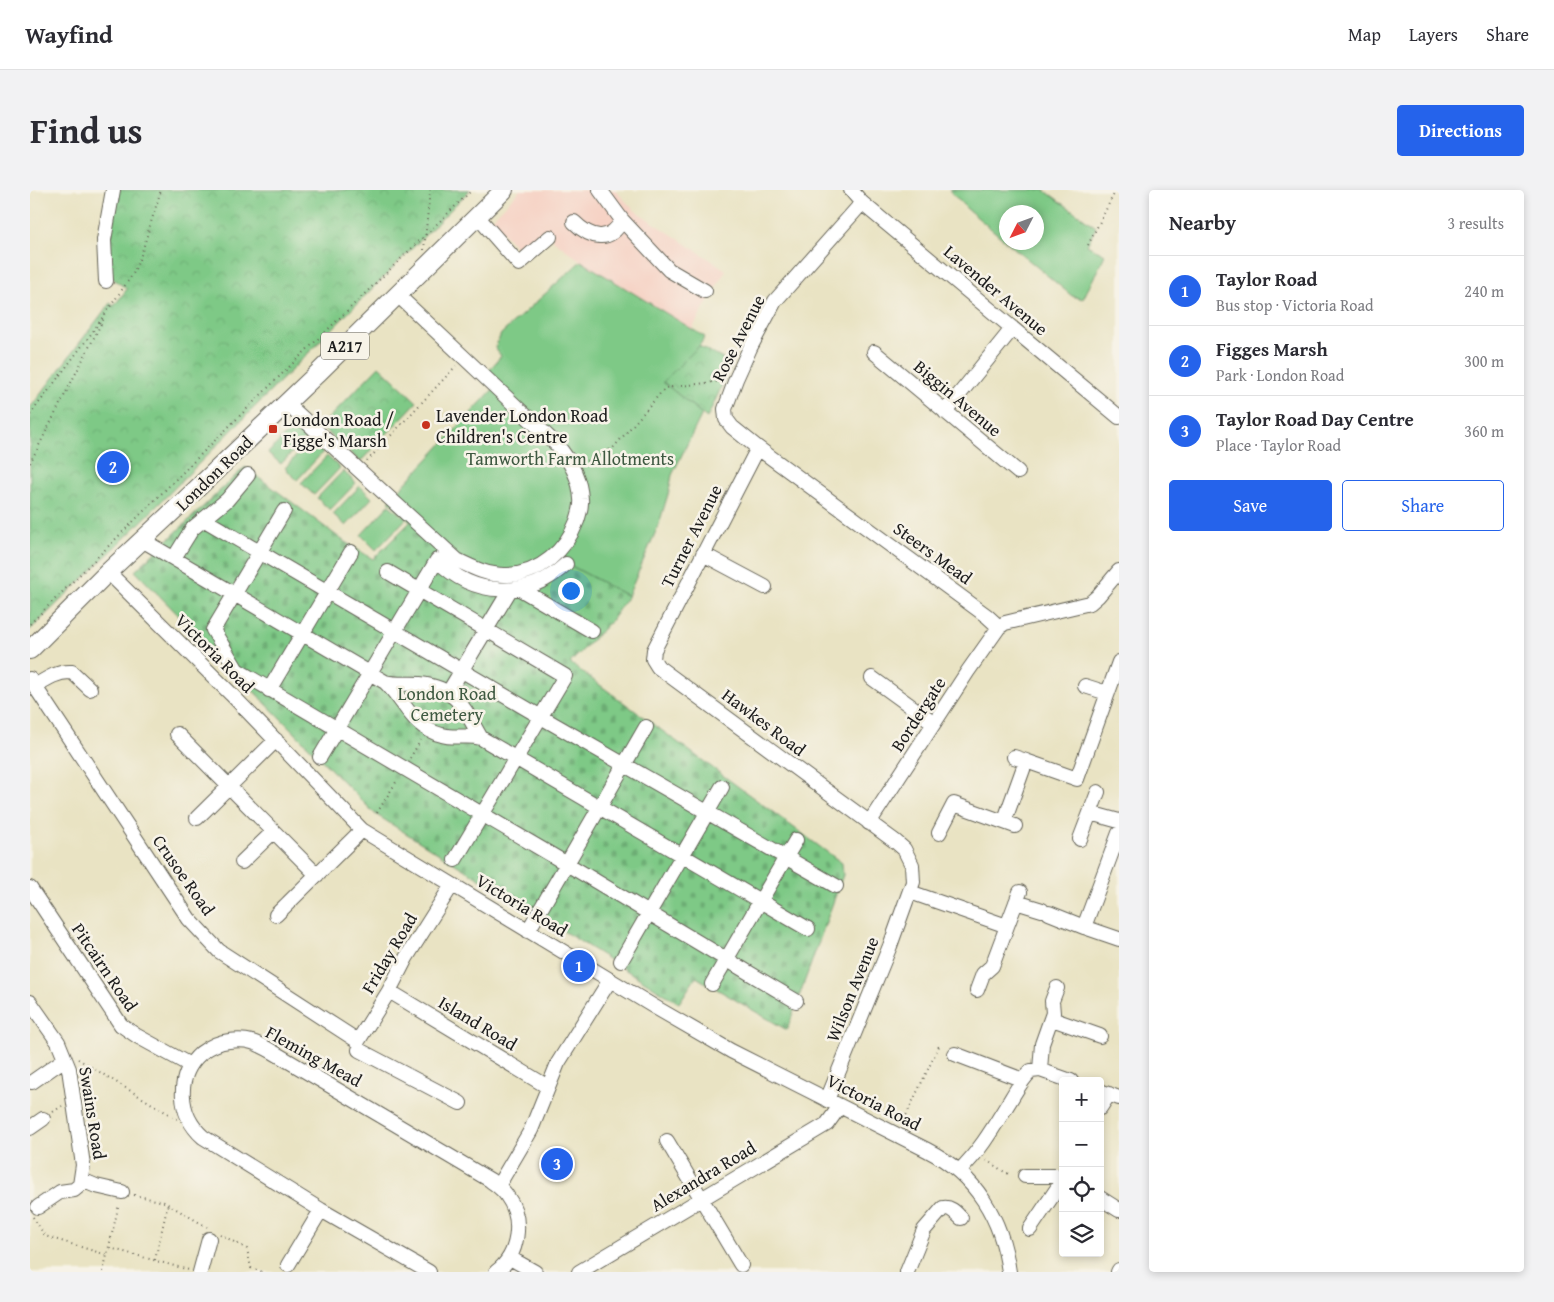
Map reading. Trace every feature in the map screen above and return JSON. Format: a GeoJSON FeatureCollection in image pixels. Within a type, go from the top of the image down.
{"type":"FeatureCollection","features":[{"type":"Feature","properties":{"kind":"main road","name":"London Road"},"geometry":{"type":"LineString","coordinates":[[30,650],[108,572],[186,500],[504,190]]}},
{"type":"Feature","properties":{"kind":"street"},"geometry":{"type":"LineString","coordinates":[[106,281],[104,240],[113,190]]}},
{"type":"Feature","properties":{"kind":"street"},"geometry":{"type":"LineString","coordinates":[[600,190],[622,220],[669,270],[704,291]]}},
{"type":"Feature","properties":{"kind":"street","name":"Lavender Avenue"},"geometry":{"type":"LineString","coordinates":[[851,190],[862,203],[1119,417]]}},
{"type":"Feature","properties":{"kind":"street","name":"Rose Avenue"},"geometry":{"type":"LineString","coordinates":[[732,427],[726,419],[725,409],[736,379],[775,301],[862,203]]}},
{"type":"Feature","properties":{"kind":"street"},"geometry":{"type":"LineString","coordinates":[[477,216],[519,264],[550,237]]}},
{"type":"Feature","properties":{"kind":"street"},"geometry":{"type":"LineString","coordinates":[[574,222],[582,230],[599,237],[609,234],[622,220]]}},
{"type":"Feature","properties":{"kind":"street"},"geometry":{"type":"LineString","coordinates":[[286,403],[457,560],[483,572],[508,575],[529,571],[547,562],[566,543],[580,513],[579,484],[573,467],[556,444],[404,301],[399,293]]}},
{"type":"Feature","properties":{"kind":"street"},"geometry":{"type":"LineString","coordinates":[[945,412],[1012,329]]}},
{"type":"Feature","properties":{"kind":"street","name":"Biggin Avenue"},"geometry":{"type":"LineString","coordinates":[[874,352],[1018,472]]}},
{"type":"Feature","properties":{"kind":"street","name":"Steers Mead"},"geometry":{"type":"LineString","coordinates":[[732,427],[987,616],[998,627]]}},
{"type":"Feature","properties":{"kind":"street","name":"Turner Avenue"},"geometry":{"type":"LineString","coordinates":[[658,642],[758,448]]}},
{"type":"Feature","properties":{"kind":"street"},"geometry":{"type":"LineString","coordinates":[[174,558],[192,529],[227,500],[248,475]]}},
{"type":"Feature","properties":{"kind":"street"},"geometry":{"type":"LineString","coordinates":[[284,511],[213,630],[237,670],[567,864],[796,1002]]}},
{"type":"Feature","properties":{"kind":"street"},"geometry":{"type":"LineString","coordinates":[[203,519],[541,717],[836,886]]}},
{"type":"Feature","properties":{"kind":"street"},"geometry":{"type":"LineString","coordinates":[[142,540],[385,682],[394,690],[412,716],[427,730],[443,736],[474,735],[481,738],[808,929]]}},
{"type":"Feature","properties":{"kind":"street"},"geometry":{"type":"LineString","coordinates":[[269,690],[351,552]]}},
{"type":"Feature","properties":{"kind":"street"},"geometry":{"type":"LineString","coordinates":[[703,554],[765,587]]}},
{"type":"Feature","properties":{"kind":"street"},"geometry":{"type":"LineString","coordinates":[[320,757],[437,560],[445,569],[468,583],[494,590],[531,586],[548,578],[566,564]]}},
{"type":"Feature","properties":{"kind":"street","name":"Victoria Road"},"geometry":{"type":"LineString","coordinates":[[108,572],[276,740],[362,830],[730,1051],[939,1156],[959,1171],[972,1184],[990,1211],[1001,1235],[1009,1272]]}},
{"type":"Feature","properties":{"kind":"street"},"geometry":{"type":"LineString","coordinates":[[388,572],[565,676],[455,860]]}},
{"type":"Feature","properties":{"kind":"street"},"geometry":{"type":"LineString","coordinates":[[998,627],[1090,603],[1118,576]]}},
{"type":"Feature","properties":{"kind":"street"},"geometry":{"type":"LineString","coordinates":[[448,693],[486,630],[515,589]]}},
{"type":"Feature","properties":{"kind":"street"},"geometry":{"type":"LineString","coordinates":[[515,589],[592,631]]}},
{"type":"Feature","properties":{"kind":"street","name":"Bordergate"},"geometry":{"type":"LineString","coordinates":[[869,822],[998,627]]}},
{"type":"Feature","properties":{"kind":"street","name":"Hawkes Road"},"geometry":{"type":"LineString","coordinates":[[658,642],[652,655],[658,667],[869,822]]}},
{"type":"Feature","properties":{"kind":"street"},"geometry":{"type":"LineString","coordinates":[[940,833],[954,804],[1009,824],[1020,759],[1075,785],[1119,662]]}},
{"type":"Feature","properties":{"kind":"street"},"geometry":{"type":"LineString","coordinates":[[32,683],[51,676],[72,672],[90,689]]}},
{"type":"Feature","properties":{"kind":"street"},"geometry":{"type":"LineString","coordinates":[[872,678],[934,723]]}},
{"type":"Feature","properties":{"kind":"street"},"geometry":{"type":"LineString","coordinates":[[385,682],[418,684],[448,693],[457,699],[464,708],[481,738]]}},
{"type":"Feature","properties":{"kind":"street","name":"Crusoe Road"},"geometry":{"type":"LineString","coordinates":[[32,683],[189,919],[207,940],[219,951],[359,1045],[460,1103]]}},
{"type":"Feature","properties":{"kind":"street"},"geometry":{"type":"LineString","coordinates":[[1085,686],[1107,693]]}},
{"type":"Feature","properties":{"kind":"street"},"geometry":{"type":"LineString","coordinates":[[528,931],[646,728]]}},
{"type":"Feature","properties":{"kind":"street"},"geometry":{"type":"LineString","coordinates":[[177,734],[317,875]]}},
{"type":"Feature","properties":{"kind":"street"},"geometry":{"type":"LineString","coordinates":[[196,818],[276,740]]}},
{"type":"Feature","properties":{"kind":"street"},"geometry":{"type":"LineString","coordinates":[[621,961],[722,786]]}},
{"type":"Feature","properties":{"kind":"street"},"geometry":{"type":"LineString","coordinates":[[1080,839],[1098,792]]}},
{"type":"Feature","properties":{"kind":"street"},"geometry":{"type":"LineString","coordinates":[[1090,812],[1119,821]]}},
{"type":"Feature","properties":{"kind":"street","name":"Wilson Avenue"},"geometry":{"type":"LineString","coordinates":[[833,1103],[910,892],[913,875],[912,864],[904,849],[869,822]]}},
{"type":"Feature","properties":{"kind":"street"},"geometry":{"type":"LineString","coordinates":[[276,915],[362,830]]}},
{"type":"Feature","properties":{"kind":"street"},"geometry":{"type":"LineString","coordinates":[[242,862],[274,832]]}},
{"type":"Feature","properties":{"kind":"street"},"geometry":{"type":"LineString","coordinates":[[1084,927],[1118,836]]}},
{"type":"Feature","properties":{"kind":"street"},"geometry":{"type":"LineString","coordinates":[[712,984],[796,840]]}},
{"type":"Feature","properties":{"kind":"street","name":"Friday Road"},"geometry":{"type":"LineString","coordinates":[[359,1045],[406,958],[452,885]]}},
{"type":"Feature","properties":{"kind":"street","name":"Pitcairn Road"},"geometry":{"type":"LineString","coordinates":[[30,888],[121,1025],[190,1065]]}},
{"type":"Feature","properties":{"kind":"street"},"geometry":{"type":"LineString","coordinates":[[910,892],[1007,926]]}},
{"type":"Feature","properties":{"kind":"street"},"geometry":{"type":"LineString","coordinates":[[977,990],[983,974],[992,966],[1018,897],[1046,912],[1119,939]]}},
{"type":"Feature","properties":{"kind":"street"},"geometry":{"type":"LineString","coordinates":[[498,1186],[531,1130],[558,1063],[610,980]]}},
{"type":"Feature","properties":{"kind":"street"},"geometry":{"type":"LineString","coordinates":[[1040,1070],[1042,1044],[1052,1019],[1052,1001],[1057,988]]}},
{"type":"Feature","properties":{"kind":"street","name":"Island Road"},"geometry":{"type":"LineString","coordinates":[[389,991],[548,1086]]}},
{"type":"Feature","properties":{"kind":"street","name":"Swains Road"},"geometry":{"type":"LineString","coordinates":[[30,1002],[63,1054],[69,1068],[83,1165],[80,1185],[74,1190],[60,1192],[34,1210]]}},
{"type":"Feature","properties":{"kind":"street"},"geometry":{"type":"LineString","coordinates":[[1052,1019],[1100,1036]]}},
{"type":"Feature","properties":{"kind":"street","name":"Fleming Mead"},"geometry":{"type":"LineString","coordinates":[[429,1272],[321,1210],[205,1139],[196,1131],[184,1109],[182,1093],[186,1073],[190,1065],[206,1049],[216,1044],[236,1040],[253,1042],[263,1046],[480,1174],[498,1186],[512,1203],[517,1222],[515,1242],[510,1258]]}},
{"type":"Feature","properties":{"kind":"street"},"geometry":{"type":"LineString","coordinates":[[32,1082],[63,1054]]}},
{"type":"Feature","properties":{"kind":"street"},"geometry":{"type":"LineString","coordinates":[[955,1054],[1023,1080]]}},
{"type":"Feature","properties":{"kind":"street"},"geometry":{"type":"LineString","coordinates":[[959,1171],[990,1135],[1030,1071],[1040,1070],[1060,1077]]}},
{"type":"Feature","properties":{"kind":"street","name":"Alexandra Road"},"geometry":{"type":"LineString","coordinates":[[579,1272],[827,1124],[833,1103]]}},
{"type":"Feature","properties":{"kind":"street"},"geometry":{"type":"LineString","coordinates":[[30,1128],[43,1119]]}},
{"type":"Feature","properties":{"kind":"street"},"geometry":{"type":"LineString","coordinates":[[667,1141],[741,1265]]}},
{"type":"Feature","properties":{"kind":"street"},"geometry":{"type":"LineString","coordinates":[[1025,1176],[1059,1178]]}},
{"type":"Feature","properties":{"kind":"street","name":"Swains Road"},"geometry":{"type":"LineString","coordinates":[[82,1180],[96,1186],[122,1192]]}},
{"type":"Feature","properties":{"kind":"street"},"geometry":{"type":"LineString","coordinates":[[1030,1229],[1059,1184]]}},
{"type":"Feature","properties":{"kind":"street"},"geometry":{"type":"LineString","coordinates":[[1104,1201],[1119,1210]]}},
{"type":"Feature","properties":{"kind":"street"},"geometry":{"type":"LineString","coordinates":[[907,1272],[924,1230],[943,1208],[950,1208],[961,1218]]}},
{"type":"Feature","properties":{"kind":"street"},"geometry":{"type":"LineString","coordinates":[[288,1265],[321,1210]]}},
{"type":"Feature","properties":{"kind":"street"},"geometry":{"type":"LineString","coordinates":[[200,1272],[211,1233]]}},
{"type":"Feature","properties":{"kind":"street"},"geometry":{"type":"LineString","coordinates":[[496,1272],[510,1258],[535,1272]]}},
{"type":"Feature","properties":{"kind":"path"},"geometry":{"type":"LineString","coordinates":[[30,415],[124,290],[142,255],[161,190]]}},
{"type":"Feature","properties":{"kind":"path"},"geometry":{"type":"LineString","coordinates":[[424,252],[430,190]]}},
{"type":"Feature","properties":{"kind":"path"},"geometry":{"type":"LineString","coordinates":[[30,624],[282,374],[472,190]]}},
{"type":"Feature","properties":{"kind":"path"},"geometry":{"type":"LineString","coordinates":[[1088,245],[1115,192]]}},
{"type":"Feature","properties":{"kind":"path"},"geometry":{"type":"LineString","coordinates":[[30,463],[108,311]]}},
{"type":"Feature","properties":{"kind":"path"},"geometry":{"type":"LineString","coordinates":[[367,460],[462,360]]}},
{"type":"Feature","properties":{"kind":"path"},"geometry":{"type":"LineString","coordinates":[[573,467],[613,448],[664,388],[736,379]]}},
{"type":"Feature","properties":{"kind":"path"},"geometry":{"type":"LineString","coordinates":[[897,1135],[939,1046]]}},
{"type":"Feature","properties":{"kind":"path"},"geometry":{"type":"LineString","coordinates":[[63,1054],[175,1118],[191,1123]]}},
{"type":"Feature","properties":{"kind":"path"},"geometry":{"type":"LineString","coordinates":[[43,1119],[74,1097]]}},
{"type":"Feature","properties":{"kind":"path"},"geometry":{"type":"LineString","coordinates":[[981,1156],[1006,1173],[1025,1176]]}},
{"type":"Feature","properties":{"kind":"path"},"geometry":{"type":"LineString","coordinates":[[103,1272],[122,1192],[168,1204],[211,1233],[247,1250],[251,1268],[250,1272]]}},
{"type":"Feature","properties":{"kind":"path"},"geometry":{"type":"LineString","coordinates":[[155,1261],[168,1204]]}},
{"type":"Feature","properties":{"kind":"path"},"geometry":{"type":"LineString","coordinates":[[34,1210],[45,1236],[107,1255]]}},
{"type":"Feature","properties":{"kind":"path"},"geometry":{"type":"LineString","coordinates":[[109,1248],[194,1272]]}},
{"type":"Feature","properties":{"kind":"path"},"geometry":{"type":"LineString","coordinates":[[251,1268],[263,1272]]}},
{"type":"Feature","properties":{"kind":"shaded area"},"geometry":{"type":"Polygon","coordinates":[[[520,190],[615,190],[634,210],[726,270],[692,329],[581,261],[553,240],[550,232],[545,231],[530,246],[519,251],[492,219],[520,190]]]}},
{"type":"Feature","properties":{"kind":"green space"},"geometry":{"type":"Polygon","coordinates":[[[117,190],[470,190],[137,526],[30,630],[30,408],[110,303],[114,306],[127,289],[108,275],[107,250],[117,190]]]}},
{"type":"Feature","properties":{"kind":"green space"},"geometry":{"type":"Polygon","coordinates":[[[949,190],[1044,190],[1096,227],[1087,245],[1105,255],[1083,299],[1072,296],[1017,250],[1044,250],[1044,205],[999,205],[999,235],[966,208],[949,190]]]}},
{"type":"Feature","properties":{"kind":"green space","name":"Tamworth Farm Allotments"},"geometry":{"type":"Polygon","coordinates":[[[581,261],[705,337],[699,346],[663,382],[702,414],[672,475],[659,524],[628,596],[562,561],[535,577],[510,583],[498,583],[472,575],[457,567],[389,501],[497,385],[486,374],[501,356],[495,348],[501,334],[581,261]]]}},
{"type":"Feature","properties":{"kind":"green space"},"geometry":{"type":"Polygon","coordinates":[[[699,346],[732,364],[707,418],[663,382],[699,346]]]}},
{"type":"Feature","properties":{"kind":"green space"},"geometry":{"type":"Polygon","coordinates":[[[379,366],[417,402],[360,462],[321,426],[379,366]]]}},
{"type":"Feature","properties":{"kind":"green space"},"geometry":{"type":"Polygon","coordinates":[[[295,425],[307,437],[281,464],[268,453],[295,425]]]}},
{"type":"Feature","properties":{"kind":"green space"},"geometry":{"type":"Polygon","coordinates":[[[311,440],[323,452],[297,480],[285,468],[311,440]]]}},
{"type":"Feature","properties":{"kind":"green space"},"geometry":{"type":"Polygon","coordinates":[[[327,456],[340,468],[314,495],[301,483],[327,456]]]}},
{"type":"Feature","properties":{"kind":"green space","name":"London Road Cemetery"},"geometry":{"type":"Polygon","coordinates":[[[245,467],[345,542],[373,559],[410,522],[562,561],[628,596],[610,622],[570,663],[842,863],[843,875],[787,1030],[696,977],[679,1003],[375,814],[135,571],[245,467]]]}},
{"type":"Feature","properties":{"kind":"green space"},"geometry":{"type":"Polygon","coordinates":[[[343,471],[356,483],[330,510],[317,498],[343,471]]]}},
{"type":"Feature","properties":{"kind":"green space"},"geometry":{"type":"Polygon","coordinates":[[[360,486],[372,498],[346,526],[333,514],[360,486]]]}},
{"type":"Feature","properties":{"kind":"green space"},"geometry":{"type":"Polygon","coordinates":[[[389,505],[406,519],[376,550],[361,535],[389,505]]]}},
{"type":"Feature","properties":{"kind":"place","name":"Lavender London Road Children's Centre"},"geometry":{"type":"Point","coordinates":[426,425]}},
{"type":"Feature","properties":{"kind":"place","name":"London Road / Figge's Marsh"},"geometry":{"type":"Point","coordinates":[273,429]}},
{"type":"Feature","properties":{"kind":"place","name":"Figges Marsh"},"geometry":{"type":"Point","coordinates":[113,467]}},
{"type":"Feature","properties":{"kind":"place","name":"Taylor Road"},"geometry":{"type":"Point","coordinates":[579,966]}},
{"type":"Feature","properties":{"kind":"place","name":"Taylor Road Day Centre"},"geometry":{"type":"Point","coordinates":[557,1164]}}]}
